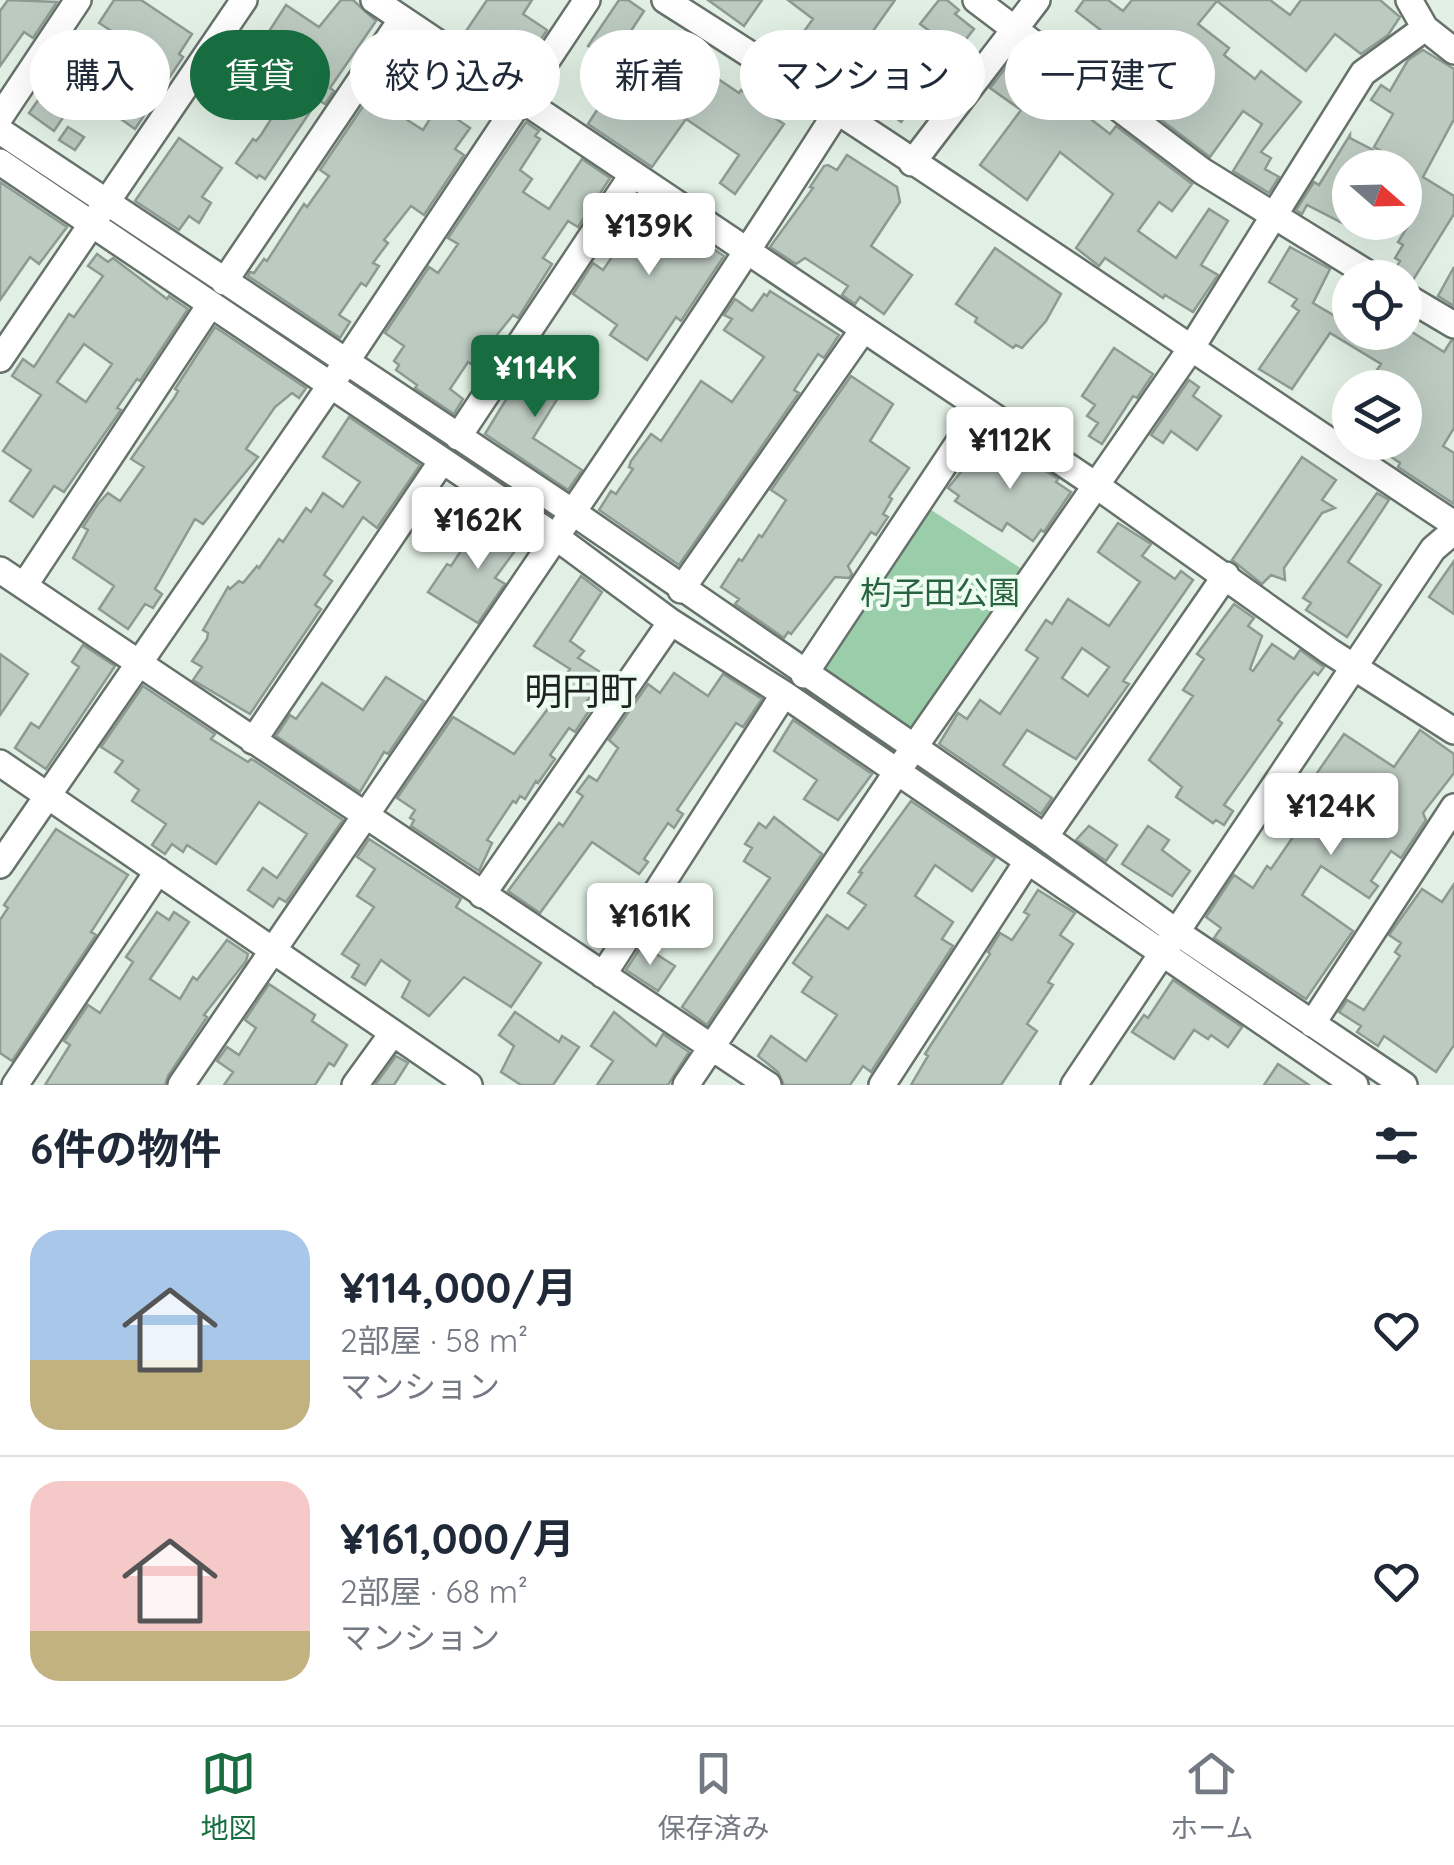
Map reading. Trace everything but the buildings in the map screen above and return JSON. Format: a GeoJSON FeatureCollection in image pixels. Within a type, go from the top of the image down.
{"type":"FeatureCollection","features":[{"type":"Feature","properties":{"kind":"street"},"geometry":{"type":"LineString","coordinates":[[0,117],[78,0]]}},
{"type":"Feature","properties":{"kind":"street"},"geometry":{"type":"LineString","coordinates":[[0,358],[244,0]]}},
{"type":"Feature","properties":{"kind":"street"},"geometry":{"type":"LineString","coordinates":[[374,0],[419,30]]}},
{"type":"Feature","properties":{"kind":"street"},"geometry":{"type":"LineString","coordinates":[[560,40],[587,0]]}},
{"type":"Feature","properties":{"kind":"street"},"geometry":{"type":"LineString","coordinates":[[665,0],[740,48]]}},
{"type":"Feature","properties":{"kind":"street"},"geometry":{"type":"LineString","coordinates":[[976,0],[1014,30],[1037,0]]}},
{"type":"Feature","properties":{"kind":"street"},"geometry":{"type":"LineString","coordinates":[[1409,0],[1425,28],[1454,52]]}},
{"type":"Feature","properties":{"kind":"street"},"geometry":{"type":"LineString","coordinates":[[224,282],[402,18]]}},
{"type":"Feature","properties":{"kind":"street"},"geometry":{"type":"LineString","coordinates":[[686,1085],[1190,350],[1363,73],[1425,28]]}},
{"type":"Feature","properties":{"kind":"street"},"geometry":{"type":"LineString","coordinates":[[912,163],[1005,42]]}},
{"type":"Feature","properties":{"kind":"street"},"geometry":{"type":"LineString","coordinates":[[0,865],[330,386],[506,120]]}},
{"type":"Feature","properties":{"kind":"street"},"geometry":{"type":"LineString","coordinates":[[552,120],[1097,486],[1354,667],[1454,732]]}},
{"type":"Feature","properties":{"kind":"street"},"geometry":{"type":"LineString","coordinates":[[182,1085],[363,816],[574,514],[832,120]]}},
{"type":"Feature","properties":{"kind":"street"},"geometry":{"type":"LineString","coordinates":[[852,120],[1454,527],[1433,549],[1074,1085]]}},
{"type":"Feature","properties":{"kind":"street"},"geometry":{"type":"LineString","coordinates":[[1134,120],[1202,171],[1346,260]]}},
{"type":"Feature","properties":{"kind":"street"},"geometry":{"type":"LineString","coordinates":[[0,131],[210,305],[556,537],[671,622],[784,694],[1355,1085]]}},
{"type":"Feature","properties":{"kind":"street"},"geometry":{"type":"LineString","coordinates":[[0,162],[224,282],[574,514],[1404,1085]]}},
{"type":"Feature","properties":{"kind":"street"},"geometry":{"type":"LineString","coordinates":[[458,437],[633,174]]}},
{"type":"Feature","properties":{"kind":"street"},"geometry":{"type":"LineString","coordinates":[[24,586],[210,305]]}},
{"type":"Feature","properties":{"kind":"street"},"geometry":{"type":"LineString","coordinates":[[1422,306],[1454,326]]}},
{"type":"Feature","properties":{"kind":"street"},"geometry":{"type":"LineString","coordinates":[[682,590],[863,330]]}},
{"type":"Feature","properties":{"kind":"street"},"geometry":{"type":"LineString","coordinates":[[804,674],[981,409]]}},
{"type":"Feature","properties":{"kind":"street"},"geometry":{"type":"LineString","coordinates":[[253,741],[442,461]]}},
{"type":"Feature","properties":{"kind":"street"},"geometry":{"type":"LineString","coordinates":[[0,570],[768,1085]]}},
{"type":"Feature","properties":{"kind":"street"},"geometry":{"type":"LineString","coordinates":[[1045,837],[1226,576]]}},
{"type":"Feature","properties":{"kind":"street"},"geometry":{"type":"LineString","coordinates":[[482,895],[671,622]]}},
{"type":"Feature","properties":{"kind":"street"},"geometry":{"type":"LineString","coordinates":[[603,975],[784,694]]}},
{"type":"Feature","properties":{"kind":"street"},"geometry":{"type":"LineString","coordinates":[[0,763],[470,1085]]}},
{"type":"Feature","properties":{"kind":"street"},"geometry":{"type":"LineString","coordinates":[[1312,1024],[1454,807]]}},
{"type":"Feature","properties":{"kind":"street"},"geometry":{"type":"LineString","coordinates":[[882,1085],[1027,862]]}},
{"type":"Feature","properties":{"kind":"street"},"geometry":{"type":"LineString","coordinates":[[14,1085],[158,871]]}},
{"type":"Feature","properties":{"kind":"street"},"geometry":{"type":"LineString","coordinates":[[355,1085],[392,1034]]}},
{"type":"Feature","properties":{"kind":"green space","name":"杓子田公園"},"geometry":{"type":"Polygon","coordinates":[[[922,504],[1031,575],[913,745],[808,676],[922,504]]]}},
{"type":"Feature","properties":{"kind":"district","name":"明円町"},"geometry":{"type":"Point","coordinates":[581,692]}}]}
